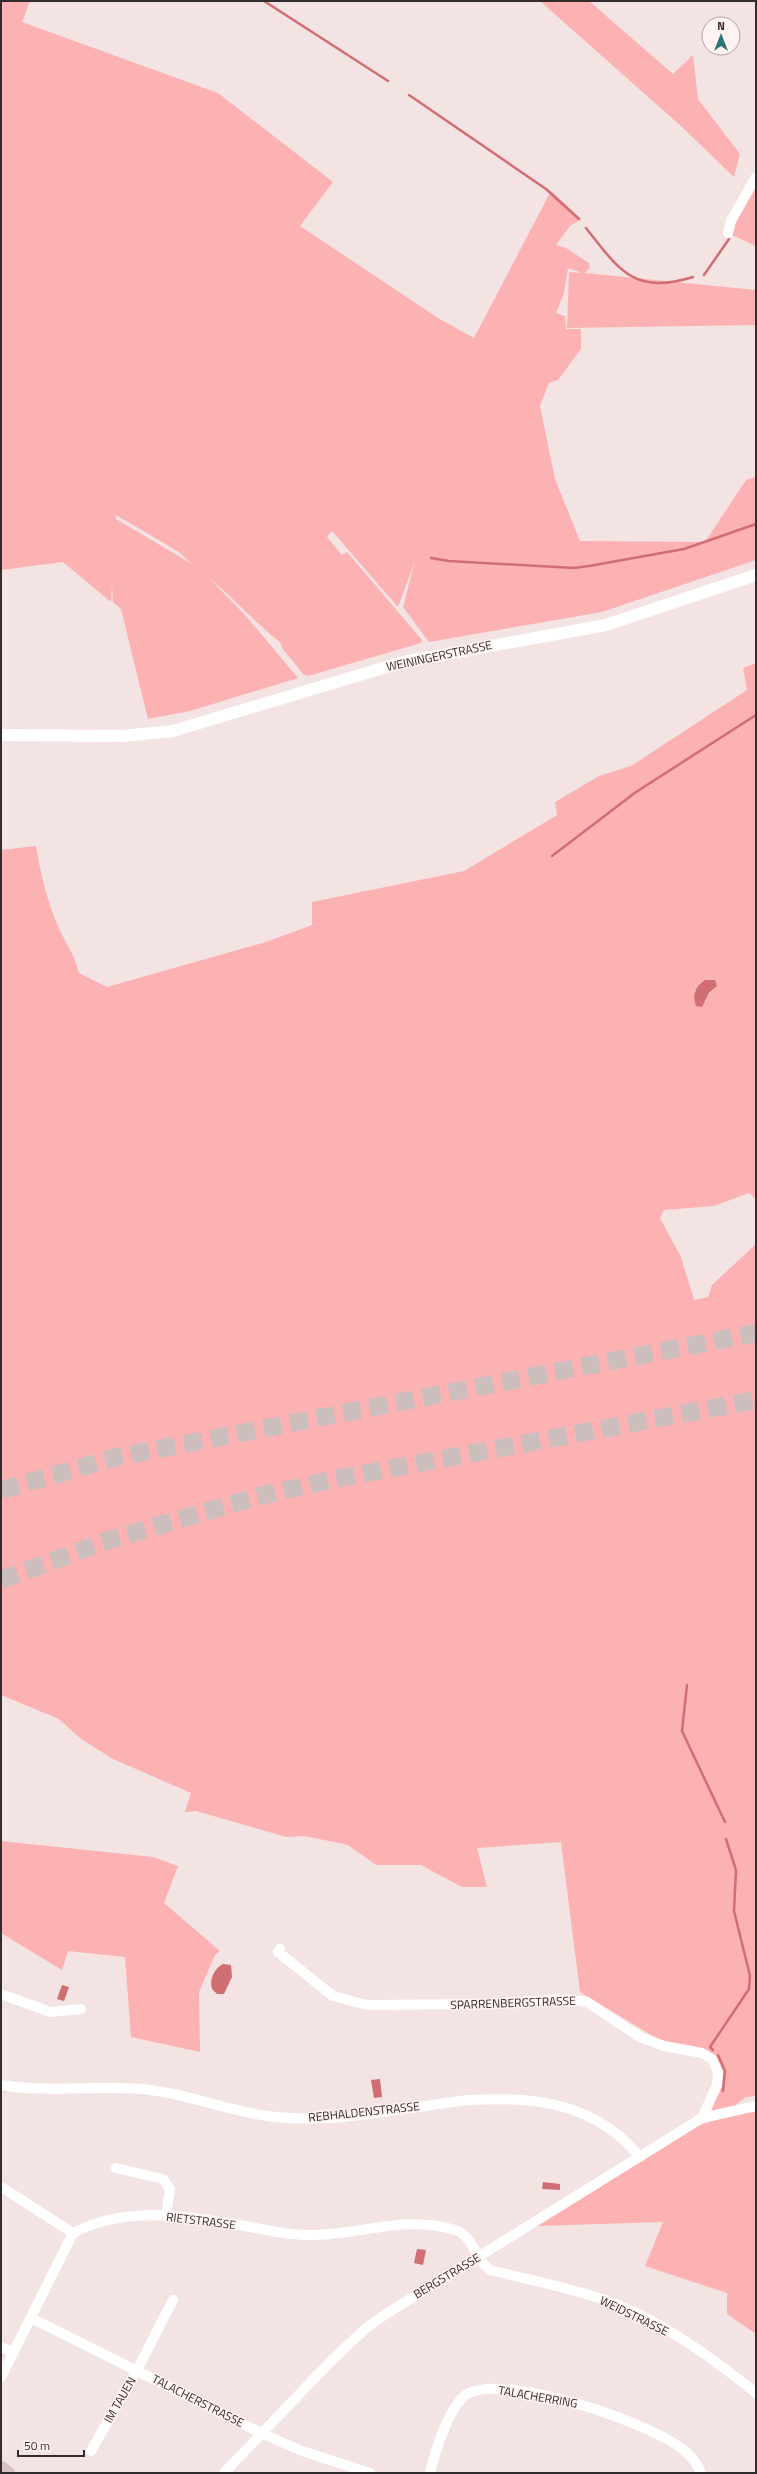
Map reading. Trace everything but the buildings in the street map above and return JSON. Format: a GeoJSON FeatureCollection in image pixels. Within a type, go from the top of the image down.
{"type":"FeatureCollection","features":[{"type":"Feature","properties":{"kind":"main road"},"geometry":{"type":"LineString","coordinates":[[1,2468],[8,2473]]}},
{"type":"Feature","properties":{"kind":"street"},"geometry":{"type":"LineString","coordinates":[[728,233],[731,221],[756,177]]}},
{"type":"Feature","properties":{"kind":"street","name":"WEININGERSTRASSE"},"geometry":{"type":"LineString","coordinates":[[1,735],[122,736],[173,731],[403,662],[606,625],[756,575]]}},
{"type":"Feature","properties":{"kind":"street","name":"SPARRENBERGSTRASSE"},"geometry":{"type":"LineString","coordinates":[[280,1949],[278,1952],[333,1996],[352,2003],[366,2005],[443,2006],[563,1999],[587,2002],[640,2037],[664,2046],[702,2053],[712,2059],[718,2072],[717,2085],[702,2118]]}},
{"type":"Feature","properties":{"kind":"street"},"geometry":{"type":"LineString","coordinates":[[1,1994],[50,2012],[82,2009]]}},
{"type":"Feature","properties":{"kind":"street","name":"REBHALDENSTRASSE"},"geometry":{"type":"LineString","coordinates":[[1,2085],[41,2090],[128,2088],[160,2091],[235,2110],[267,2116],[302,2118],[333,2117],[468,2100],[490,2099],[531,2101],[567,2108],[593,2117],[620,2135],[640,2157]]}},
{"type":"Feature","properties":{"kind":"street"},"geometry":{"type":"LineString","coordinates":[[702,2118],[756,2106]]}},
{"type":"Feature","properties":{"kind":"street","name":"BERGSTRASSE"},"geometry":{"type":"LineString","coordinates":[[224,2473],[263,2434],[330,2362],[366,2328],[702,2118]]}},
{"type":"Feature","properties":{"kind":"street"},"geometry":{"type":"LineString","coordinates":[[116,2168],[163,2180],[170,2189],[166,2216]]}},
{"type":"Feature","properties":{"kind":"street"},"geometry":{"type":"LineString","coordinates":[[1,2187],[73,2233],[1,2377]]}},
{"type":"Feature","properties":{"kind":"street","name":"RIETSTRASSE"},"geometry":{"type":"LineString","coordinates":[[73,2233],[110,2218],[133,2215],[199,2218],[291,2234],[308,2235],[379,2226],[408,2224],[434,2225],[462,2233],[479,2257]]}},
{"type":"Feature","properties":{"kind":"street","name":"WEIDSTRASSE"},"geometry":{"type":"LineString","coordinates":[[479,2257],[490,2270],[595,2297],[647,2320],[699,2352],[756,2393]]}},
{"type":"Feature","properties":{"kind":"street","name":"IM TAUEN"},"geometry":{"type":"LineString","coordinates":[[91,2451],[137,2370],[173,2300]]}},
{"type":"Feature","properties":{"kind":"street","name":"TALACHERSTRASSE"},"geometry":{"type":"LineString","coordinates":[[31,2318],[263,2434],[302,2451],[370,2473]]}},
{"type":"Feature","properties":{"kind":"street"},"geometry":{"type":"LineString","coordinates":[[1,2347],[14,2353]]}},
{"type":"Feature","properties":{"kind":"street","name":"TALACHERRING"},"geometry":{"type":"LineString","coordinates":[[430,2473],[455,2404],[469,2393],[486,2388],[556,2397],[589,2406],[644,2428],[685,2450],[697,2463],[701,2473]]}},
{"type":"Feature","properties":{"kind":"shaded area"},"geometry":{"type":"Polygon","coordinates":[[[1,1],[30,1],[22,22],[218,93],[333,182],[300,226],[438,318],[474,338],[551,191],[581,219],[570,226],[556,245],[566,248],[589,263],[590,268],[585,273],[756,290],[756,325],[567,328],[569,272],[582,273],[568,268],[564,293],[556,313],[565,316],[566,329],[581,329],[581,349],[558,380],[549,383],[540,406],[555,479],[580,541],[705,542],[746,480],[756,477],[756,560],[602,612],[429,642],[403,607],[415,561],[398,607],[332,531],[327,537],[342,555],[347,552],[422,640],[421,643],[308,676],[303,674],[282,648],[281,643],[209,578],[246,616],[298,678],[190,711],[148,719],[121,609],[113,602],[112,585],[111,602],[63,562],[1,570],[1,1]],[[116,515],[116,519],[192,564],[179,552],[116,515]]]}},
{"type":"Feature","properties":{"kind":"shaded area"},"geometry":{"type":"Polygon","coordinates":[[[540,1],[589,1],[673,74],[693,55],[698,99],[740,154],[734,177],[682,127],[540,1]]]}},
{"type":"Feature","properties":{"kind":"shaded area"},"geometry":{"type":"Polygon","coordinates":[[[756,177],[756,246],[728,233],[756,177]]]}},
{"type":"Feature","properties":{"kind":"shaded area"},"geometry":{"type":"Polygon","coordinates":[[[756,664],[756,1199],[749,1193],[714,1206],[664,1210],[660,1218],[681,1257],[694,1300],[708,1297],[712,1285],[756,1244],[756,2096],[746,2097],[733,2107],[711,2112],[721,2085],[718,2062],[706,2050],[661,2041],[580,1992],[561,1842],[477,1848],[487,1887],[462,1887],[421,1865],[376,1865],[348,1845],[305,1836],[286,1837],[196,1811],[185,1812],[191,1793],[113,1759],[81,1739],[59,1719],[1,1695],[1,850],[36,846],[42,876],[53,915],[75,960],[79,973],[107,987],[266,942],[312,925],[312,902],[464,871],[557,815],[555,802],[599,776],[631,766],[747,690],[743,668],[756,664]],[[717,986],[700,987],[694,991],[706,1002],[707,996],[717,986]]]}},
{"type":"Feature","properties":{"kind":"shaded area"},"geometry":{"type":"Polygon","coordinates":[[[705,980],[715,980],[717,986],[709,993],[702,1007],[696,1006],[694,998],[695,991],[705,980]]]}},
{"type":"Feature","properties":{"kind":"shaded area"},"geometry":{"type":"Polygon","coordinates":[[[1,1841],[153,1857],[178,1866],[164,1903],[220,1951],[215,1955],[199,1992],[200,2052],[131,2037],[125,1957],[68,1951],[62,1970],[1,1933],[1,1841]]]}},
{"type":"Feature","properties":{"kind":"shaded area"},"geometry":{"type":"Polygon","coordinates":[[[223,1964],[231,1965],[232,1977],[224,1994],[217,1994],[212,1989],[211,1982],[217,1969],[223,1964]]]}},
{"type":"Feature","properties":{"kind":"shaded area"},"geometry":{"type":"Polygon","coordinates":[[[62,1985],[69,1987],[64,2001],[57,1999],[62,1985]]]}},
{"type":"Feature","properties":{"kind":"shaded area"},"geometry":{"type":"Polygon","coordinates":[[[380,2079],[382,2097],[374,2098],[371,2080],[380,2079]]]}},
{"type":"Feature","properties":{"kind":"shaded area"},"geometry":{"type":"Polygon","coordinates":[[[756,2109],[756,2334],[727,2314],[727,2293],[645,2266],[663,2222],[537,2226],[698,2125],[756,2109]]]}},
{"type":"Feature","properties":{"kind":"shaded area"},"geometry":{"type":"Polygon","coordinates":[[[543,2182],[560,2184],[560,2190],[542,2189],[543,2182]]]}},
{"type":"Feature","properties":{"kind":"shaded area"},"geometry":{"type":"Polygon","coordinates":[[[417,2249],[426,2250],[423,2265],[414,2263],[417,2249]]]}},
{"type":"Feature","properties":{"kind":"waterway"},"geometry":{"type":"LineString","coordinates":[[264,1],[388,81]]}},
{"type":"Feature","properties":{"kind":"waterway"},"geometry":{"type":"LineString","coordinates":[[409,95],[546,189],[579,219]]}},
{"type":"Feature","properties":{"kind":"waterway"},"geometry":{"type":"LineString","coordinates":[[586,228],[619,267],[642,281],[656,283],[673,282],[693,277]]}},
{"type":"Feature","properties":{"kind":"waterway"},"geometry":{"type":"LineString","coordinates":[[704,275],[729,239]]}},
{"type":"Feature","properties":{"kind":"waterway"},"geometry":{"type":"LineString","coordinates":[[431,558],[449,561],[574,568],[684,549],[756,524]]}},
{"type":"Feature","properties":{"kind":"waterway"},"geometry":{"type":"LineString","coordinates":[[552,856],[636,792],[756,715]]}},
{"type":"Feature","properties":{"kind":"waterway"},"geometry":{"type":"LineString","coordinates":[[687,1685],[682,1731],[725,1822]]}},
{"type":"Feature","properties":{"kind":"waterway"},"geometry":{"type":"LineString","coordinates":[[713,2050],[710,2047],[749,1989],[750,1976],[734,1911],[736,1870],[726,1839]]}},
{"type":"Feature","properties":{"kind":"waterway"},"geometry":{"type":"LineString","coordinates":[[718,2055],[725,2071],[723,2091]]}},
{"type":"Feature","properties":{"kind":"tunnel"},"geometry":{"type":"LineString","coordinates":[[1,1490],[117,1457],[756,1333]]}},
{"type":"Feature","properties":{"kind":"tunnel"},"geometry":{"type":"LineString","coordinates":[[1,1580],[109,1540],[256,1497],[330,1480],[756,1400]]}}]}
